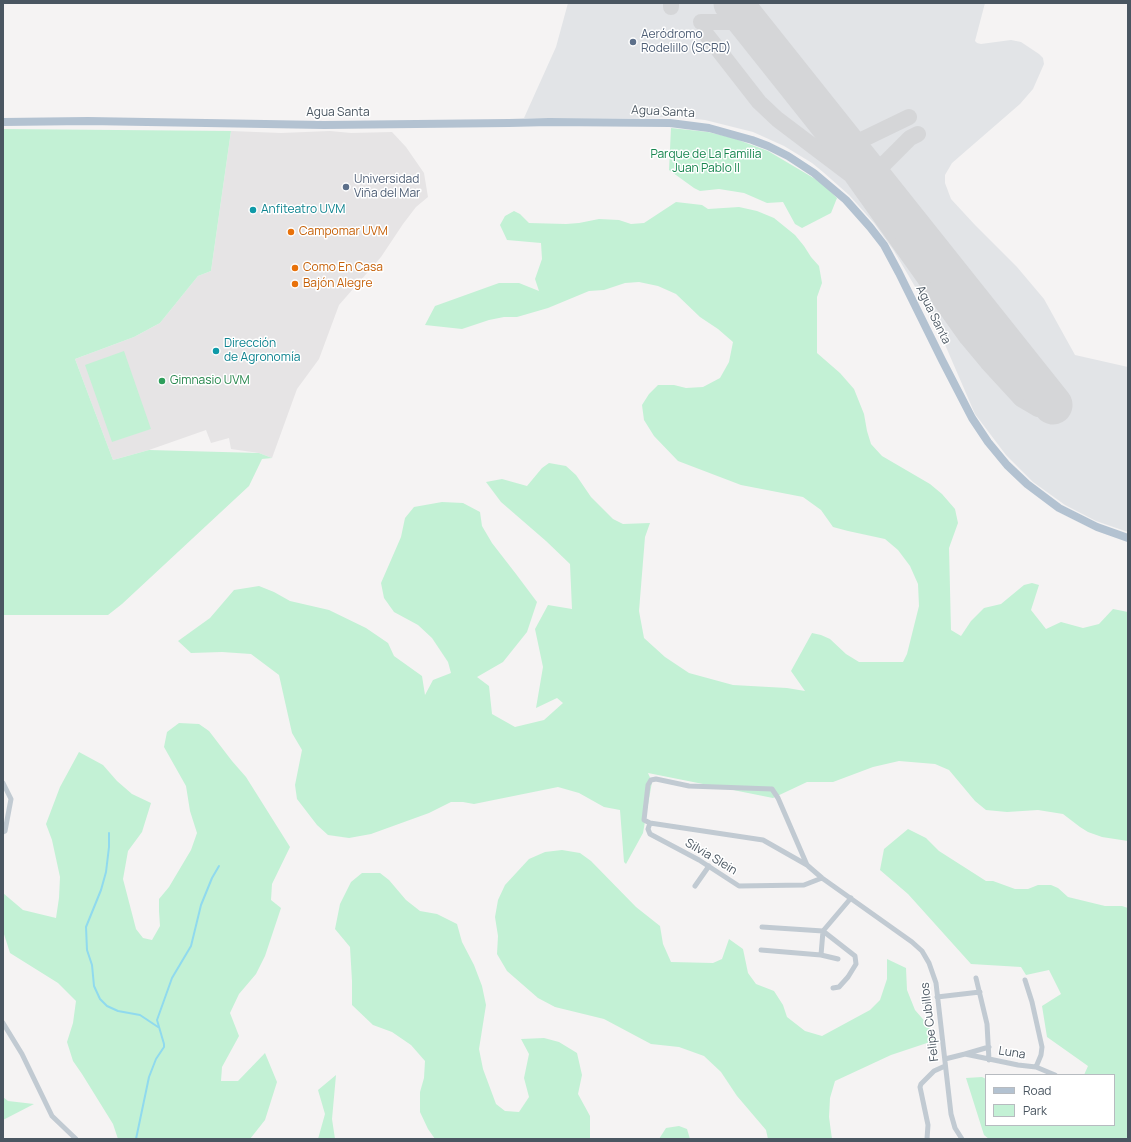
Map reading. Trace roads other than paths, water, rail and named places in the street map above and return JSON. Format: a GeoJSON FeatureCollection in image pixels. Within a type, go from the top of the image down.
{"type":"FeatureCollection","features":[{"type":"Feature","properties":{"kind":"main road","name":"Agua Santa"},"geometry":{"type":"LineString","coordinates":[[3,122],[88,121],[324,125],[549,122],[663,123],[710,128],[752,140],[788,156],[826,182],[856,211],[875,233],[884,245],[899,273],[972,418],[988,442],[1007,465],[1037,492],[1059,508],[1097,527],[1128,538]]}},
{"type":"Feature","properties":{"kind":"street"},"geometry":{"type":"LineString","coordinates":[[656,779],[689,786],[772,789],[778,798],[807,865],[763,840],[650,823],[644,820],[648,785],[651,780],[656,779]]}},
{"type":"Feature","properties":{"kind":"street"},"geometry":{"type":"LineString","coordinates":[[3,783],[11,799],[5,831],[3,832]]}},
{"type":"Feature","properties":{"kind":"street","name":"Silvia Slein"},"geometry":{"type":"LineString","coordinates":[[650,823],[648,829],[650,834],[709,866],[739,886],[804,885],[822,878]]}},
{"type":"Feature","properties":{"kind":"street","name":"Felipe Cubillos"},"geometry":{"type":"LineString","coordinates":[[807,865],[822,878],[912,942],[922,951],[932,969],[936,983],[944,1059],[953,1121],[962,1139]]}},
{"type":"Feature","properties":{"kind":"street"},"geometry":{"type":"LineString","coordinates":[[695,886],[709,866]]}},
{"type":"Feature","properties":{"kind":"street"},"geometry":{"type":"LineString","coordinates":[[821,955],[823,931],[851,898]]}},
{"type":"Feature","properties":{"kind":"street"},"geometry":{"type":"LineString","coordinates":[[762,927],[823,931],[855,956],[856,964],[839,987],[833,988]]}},
{"type":"Feature","properties":{"kind":"street"},"geometry":{"type":"LineString","coordinates":[[761,950],[821,955],[838,960]]}},
{"type":"Feature","properties":{"kind":"street"},"geometry":{"type":"LineString","coordinates":[[976,978],[987,1024],[989,1060]]}},
{"type":"Feature","properties":{"kind":"street"},"geometry":{"type":"LineString","coordinates":[[1025,980],[1032,1002],[1042,1047],[1041,1055],[1036,1067]]}},
{"type":"Feature","properties":{"kind":"street"},"geometry":{"type":"LineString","coordinates":[[937,997],[980,992]]}},
{"type":"Feature","properties":{"kind":"street"},"geometry":{"type":"LineString","coordinates":[[3,1023],[22,1054],[52,1116],[76,1139]]}},
{"type":"Feature","properties":{"kind":"street","name":"Luna"},"geometry":{"type":"LineString","coordinates":[[944,1059],[989,1047]]}},
{"type":"Feature","properties":{"kind":"street","name":"Luna"},"geometry":{"type":"LineString","coordinates":[[965,1054],[989,1060],[1036,1067],[1053,1074]]}},
{"type":"Feature","properties":{"kind":"street"},"geometry":{"type":"LineString","coordinates":[[927,1139],[928,1125],[920,1088],[922,1081],[945,1066]]}},
{"type":"Feature","properties":{"kind":"waterway"},"geometry":{"type":"LineString","coordinates":[[109,833],[106,872],[101,890],[86,927],[87,950],[92,965],[94,986],[100,999],[107,1006],[118,1011],[140,1015],[158,1027]]}},
{"type":"Feature","properties":{"kind":"waterway"},"geometry":{"type":"LineString","coordinates":[[136,1139],[149,1077],[156,1059],[164,1047],[157,1020],[172,978],[191,946],[201,905],[212,878],[219,866]]}},
{"type":"Feature","properties":{"kind":"place","name":"Aeródromo Rodelillo (SCRD)"},"geometry":{"type":"Point","coordinates":[633,42]}},
{"type":"Feature","properties":{"kind":"place","name":"Universidad Viña del Mar"},"geometry":{"type":"Point","coordinates":[346,187]}},
{"type":"Feature","properties":{"kind":"place","name":"Anfiteatro UVM"},"geometry":{"type":"Point","coordinates":[253,210]}},
{"type":"Feature","properties":{"kind":"place","name":"Campomar UVM"},"geometry":{"type":"Point","coordinates":[291,232]}},
{"type":"Feature","properties":{"kind":"place","name":"Como En Casa"},"geometry":{"type":"Point","coordinates":[295,268]}},
{"type":"Feature","properties":{"kind":"place","name":"Bajón Alegre"},"geometry":{"type":"Point","coordinates":[295,284]}},
{"type":"Feature","properties":{"kind":"place","name":"Dirección de Agronomía"},"geometry":{"type":"Point","coordinates":[216,351]}},
{"type":"Feature","properties":{"kind":"place","name":"Gimnasio UVM"},"geometry":{"type":"Point","coordinates":[162,381]}},
{"type":"Feature","properties":{"kind":"park label","name":"Parque de La Familia Juan Pablo II"},"geometry":{"type":"Point","coordinates":[706,162]}}]}
